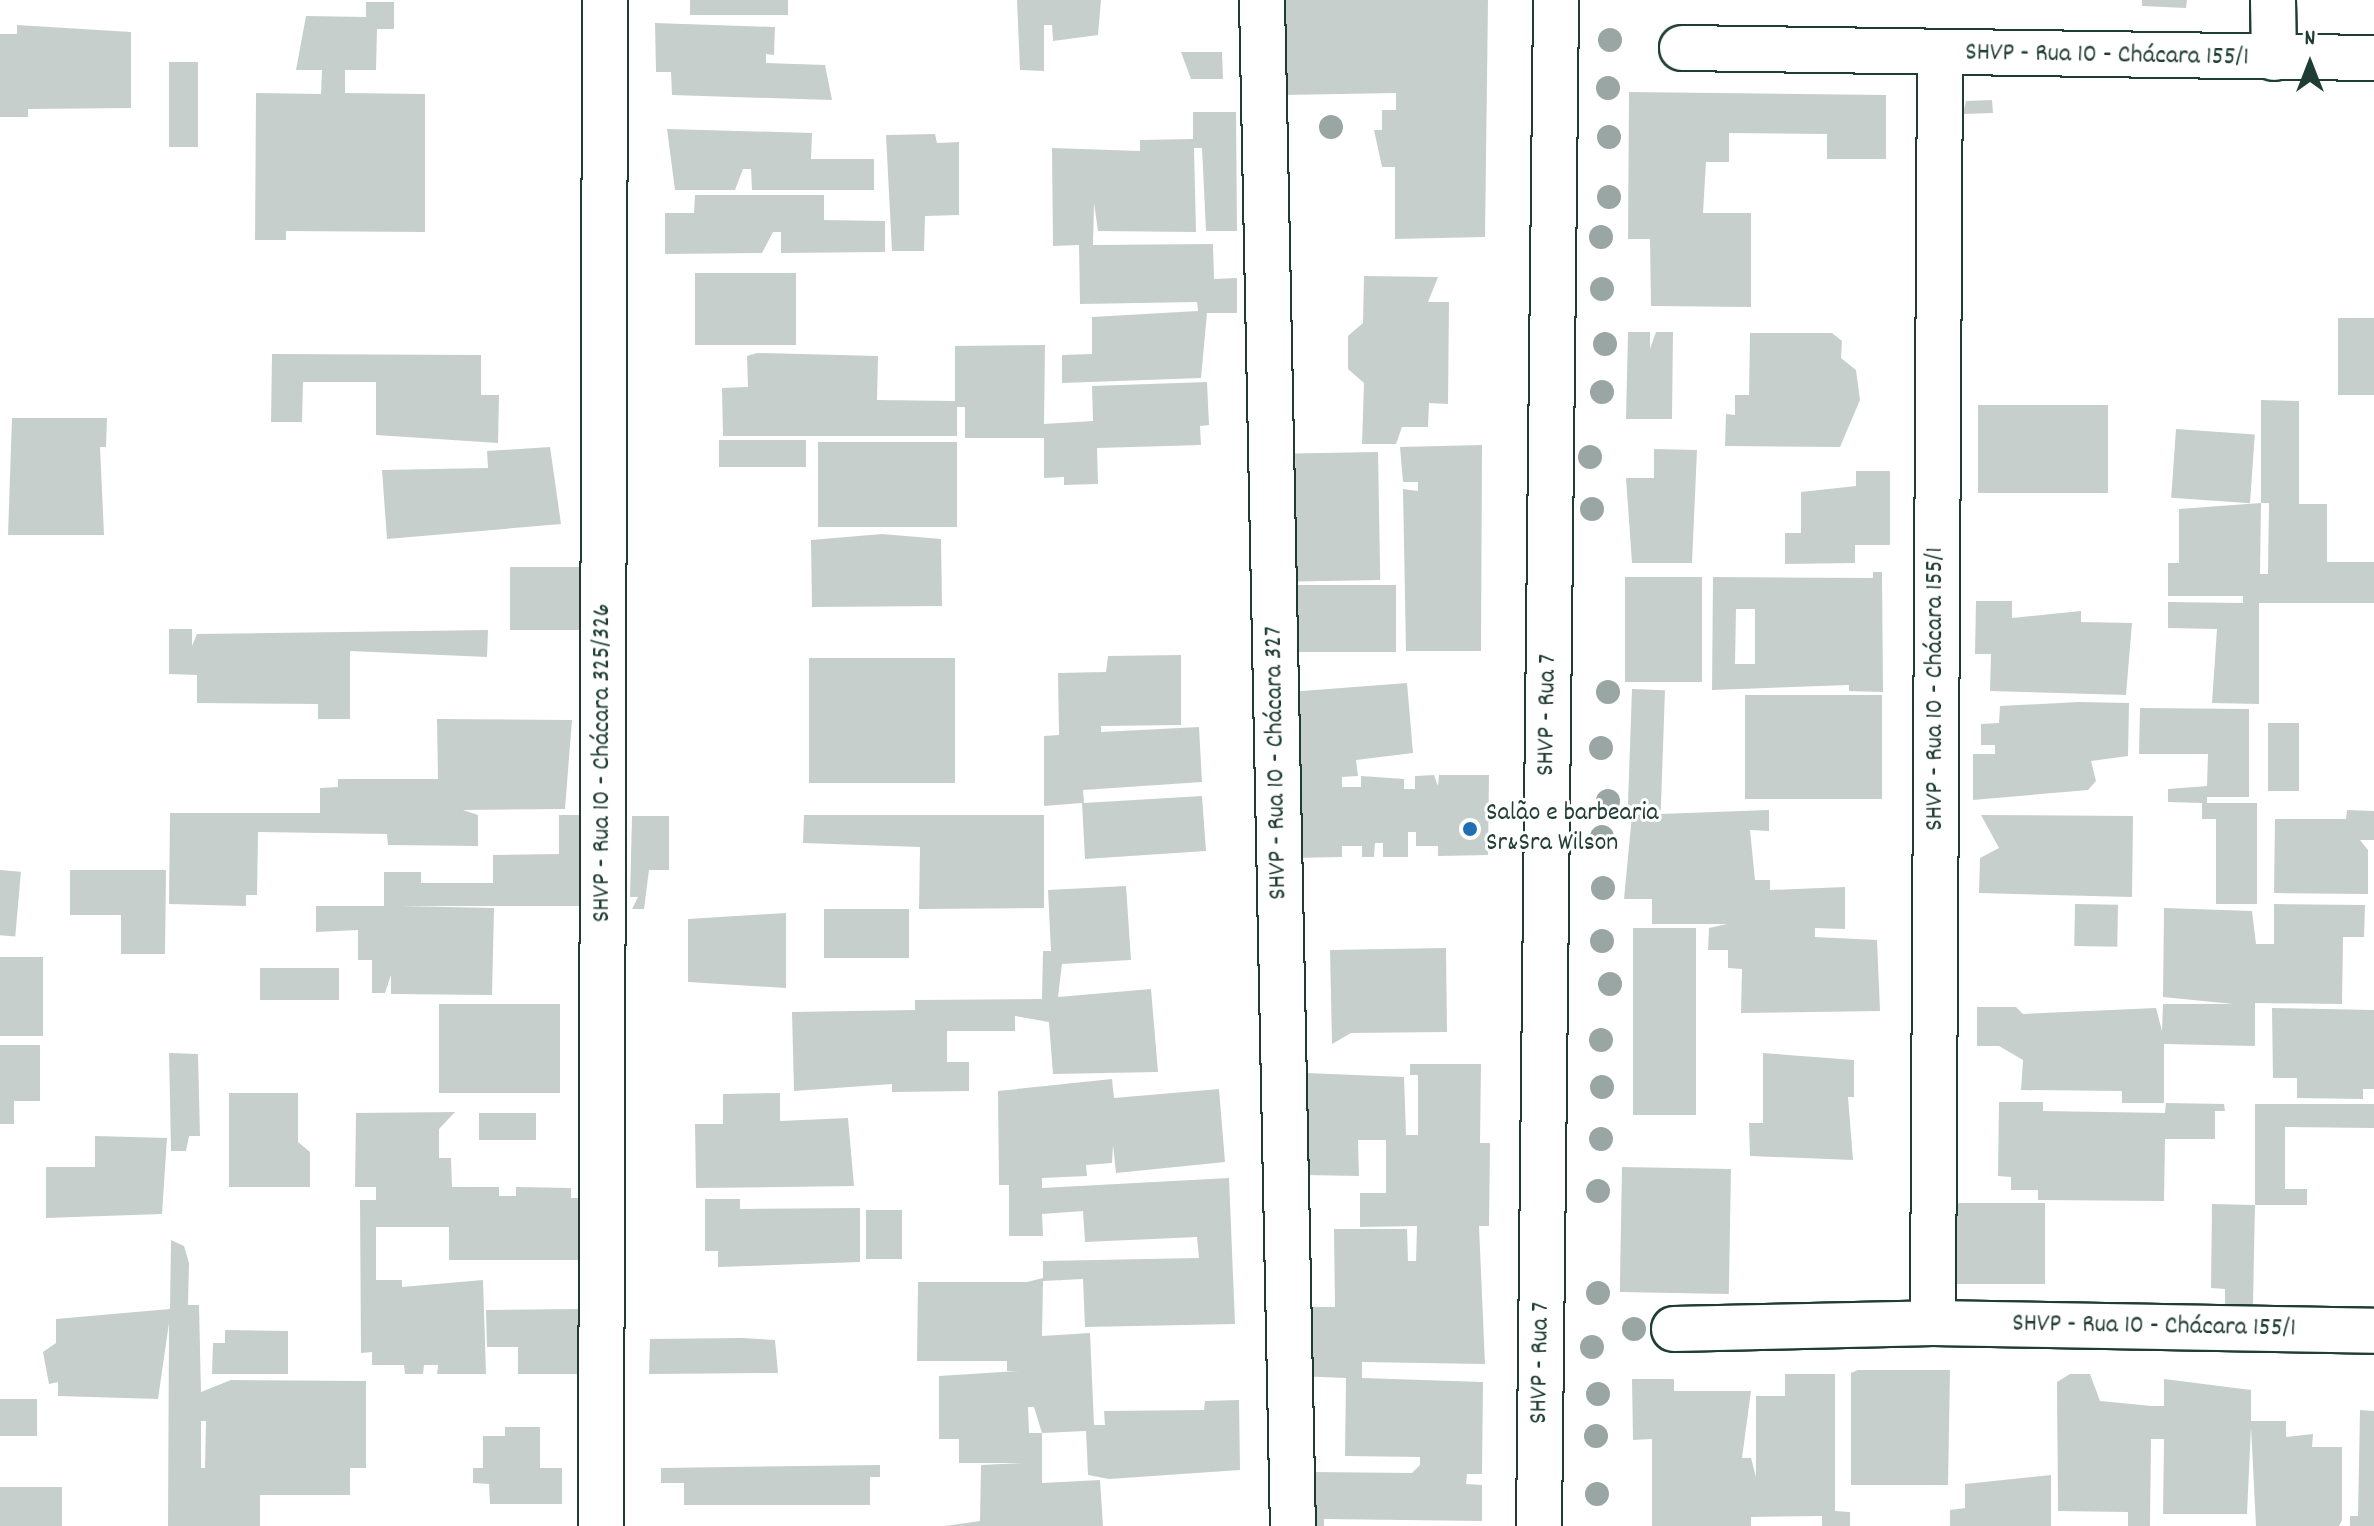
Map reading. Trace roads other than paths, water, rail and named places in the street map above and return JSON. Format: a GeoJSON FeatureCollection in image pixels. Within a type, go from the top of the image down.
{"type":"FeatureCollection","features":[{"type":"Feature","properties":{"kind":"street","name":"SHVP - Rua 10 - Chácara 325/326"},"geometry":{"type":"LineString","coordinates":[[601,1526],[605,0]]}},
{"type":"Feature","properties":{"kind":"street","name":"SHVP - Rua 10 - Chácara 327"},"geometry":{"type":"LineString","coordinates":[[1262,0],[1293,1526]]}},
{"type":"Feature","properties":{"kind":"street","name":"SHVP - Rua 7"},"geometry":{"type":"LineString","coordinates":[[1539,1526],[1556,0]]}},
{"type":"Feature","properties":{"kind":"street","name":"SHVP - Rua 10 - Chácara 155/1"},"geometry":{"type":"LineString","coordinates":[[2273,0],[2274,58]]}},
{"type":"Feature","properties":{"kind":"street","name":"SHVP - Rua 10 - Chácara 155/1"},"geometry":{"type":"LineString","coordinates":[[1682,48],[2374,58]]}},
{"type":"Feature","properties":{"kind":"street","name":"SHVP - Rua 10 - Chácara 155/1"},"geometry":{"type":"LineString","coordinates":[[1933,1323],[1940,54]]}},
{"type":"Feature","properties":{"kind":"street","name":"SHVP - Rua 10 - Chácara 155/1"},"geometry":{"type":"LineString","coordinates":[[1674,1329],[1933,1323],[2374,1331]]}},
{"type":"Feature","properties":{"kind":"place","name":"Salão e barbearia Sr&Sra Wilson"},"geometry":{"type":"Point","coordinates":[1470,829]}}]}
